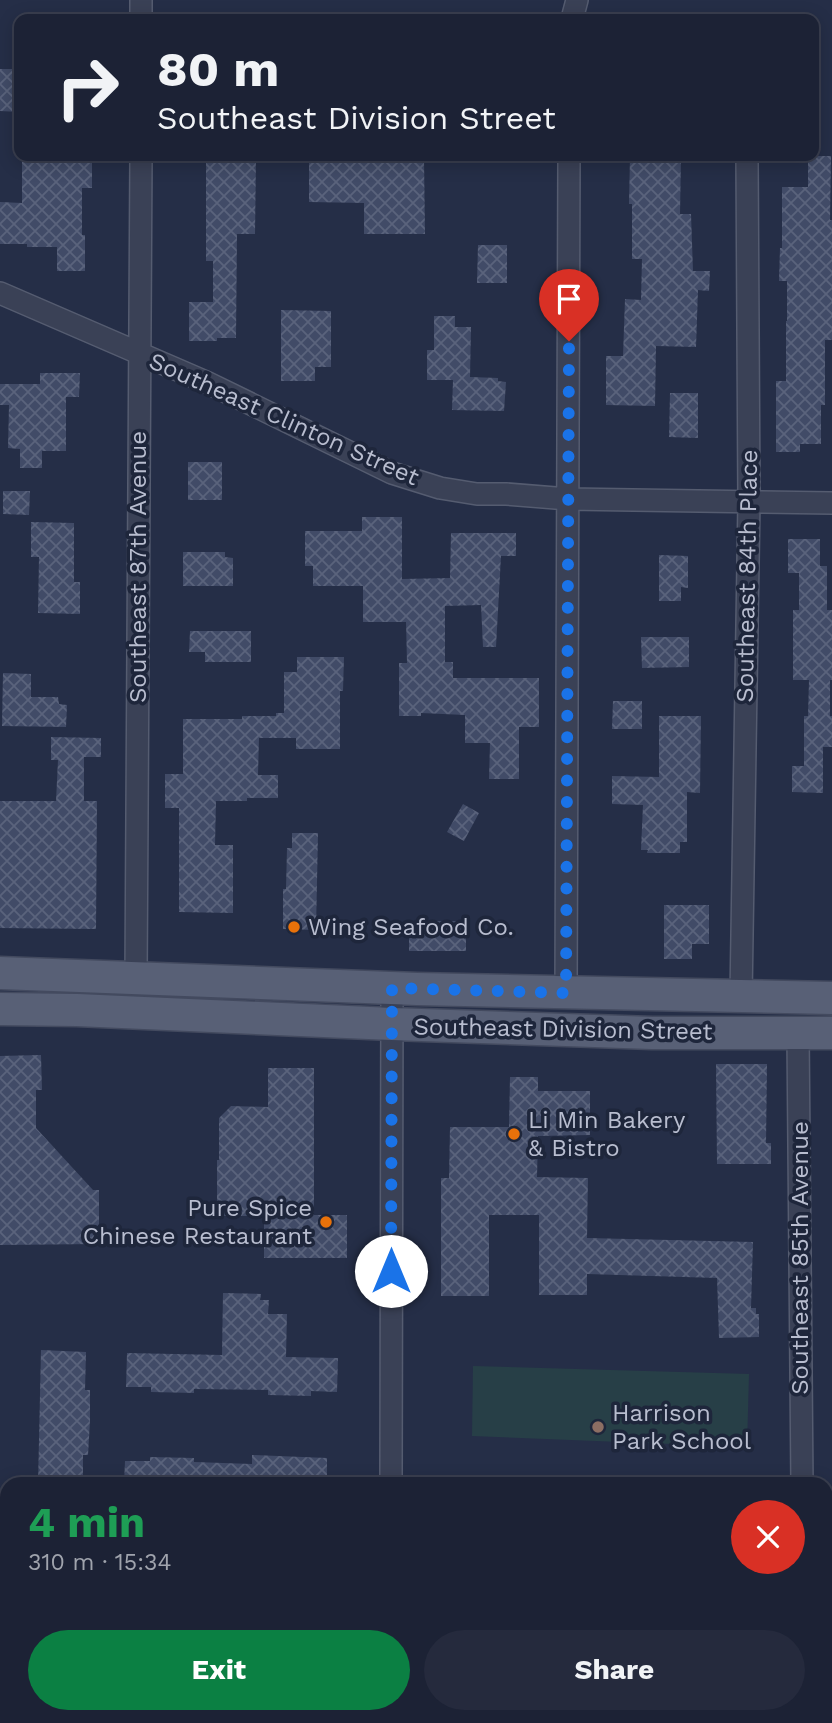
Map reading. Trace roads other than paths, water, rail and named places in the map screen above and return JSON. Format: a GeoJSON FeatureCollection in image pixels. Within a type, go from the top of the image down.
{"type":"FeatureCollection","features":[{"type":"Feature","properties":{"kind":"main road","name":"Southeast Division Street"},"geometry":{"type":"LineString","coordinates":[[1,974],[392,988],[832,998]]}},
{"type":"Feature","properties":{"kind":"main road"},"geometry":{"type":"LineString","coordinates":[[652,1032],[671,1016],[735,1015],[741,1010],[741,997]]}},
{"type":"Feature","properties":{"kind":"main road","name":"Southeast Division Street"},"geometry":{"type":"LineString","coordinates":[[0,1009],[652,1032],[832,1033]]}},
{"type":"Feature","properties":{"kind":"street","name":"Southeast 87th Avenue"},"geometry":{"type":"LineString","coordinates":[[136,978],[141,161]]}},
{"type":"Feature","properties":{"kind":"street"},"geometry":{"type":"LineString","coordinates":[[566,993],[569,161]]}},
{"type":"Feature","properties":{"kind":"street","name":"Southeast 84th Place"},"geometry":{"type":"LineString","coordinates":[[741,997],[749,501],[747,161]]}},
{"type":"Feature","properties":{"kind":"street","name":"Southeast Clinton Street"},"geometry":{"type":"LineString","coordinates":[[0,292],[208,383],[392,474],[440,488],[477,494],[568,499],[832,503]]}},
{"type":"Feature","properties":{"kind":"street"},"geometry":{"type":"LineString","coordinates":[[391,1477],[392,988]]}},
{"type":"Feature","properties":{"kind":"street","name":"Southeast 85th Avenue"},"geometry":{"type":"LineString","coordinates":[[799,1033],[802,1477]]}},
{"type":"Feature","properties":{"kind":"place","name":"Wing Seafood Co."},"geometry":{"type":"Point","coordinates":[294,927]}},
{"type":"Feature","properties":{"kind":"place","name":"Li Min Bakery & Bistro"},"geometry":{"type":"Point","coordinates":[514,1134]}},
{"type":"Feature","properties":{"kind":"place","name":"Pure Spice Chinese Restaurant"},"geometry":{"type":"Point","coordinates":[326,1222]}},
{"type":"Feature","properties":{"kind":"place","name":"Harrison Park School"},"geometry":{"type":"Point","coordinates":[598,1427]}}]}
